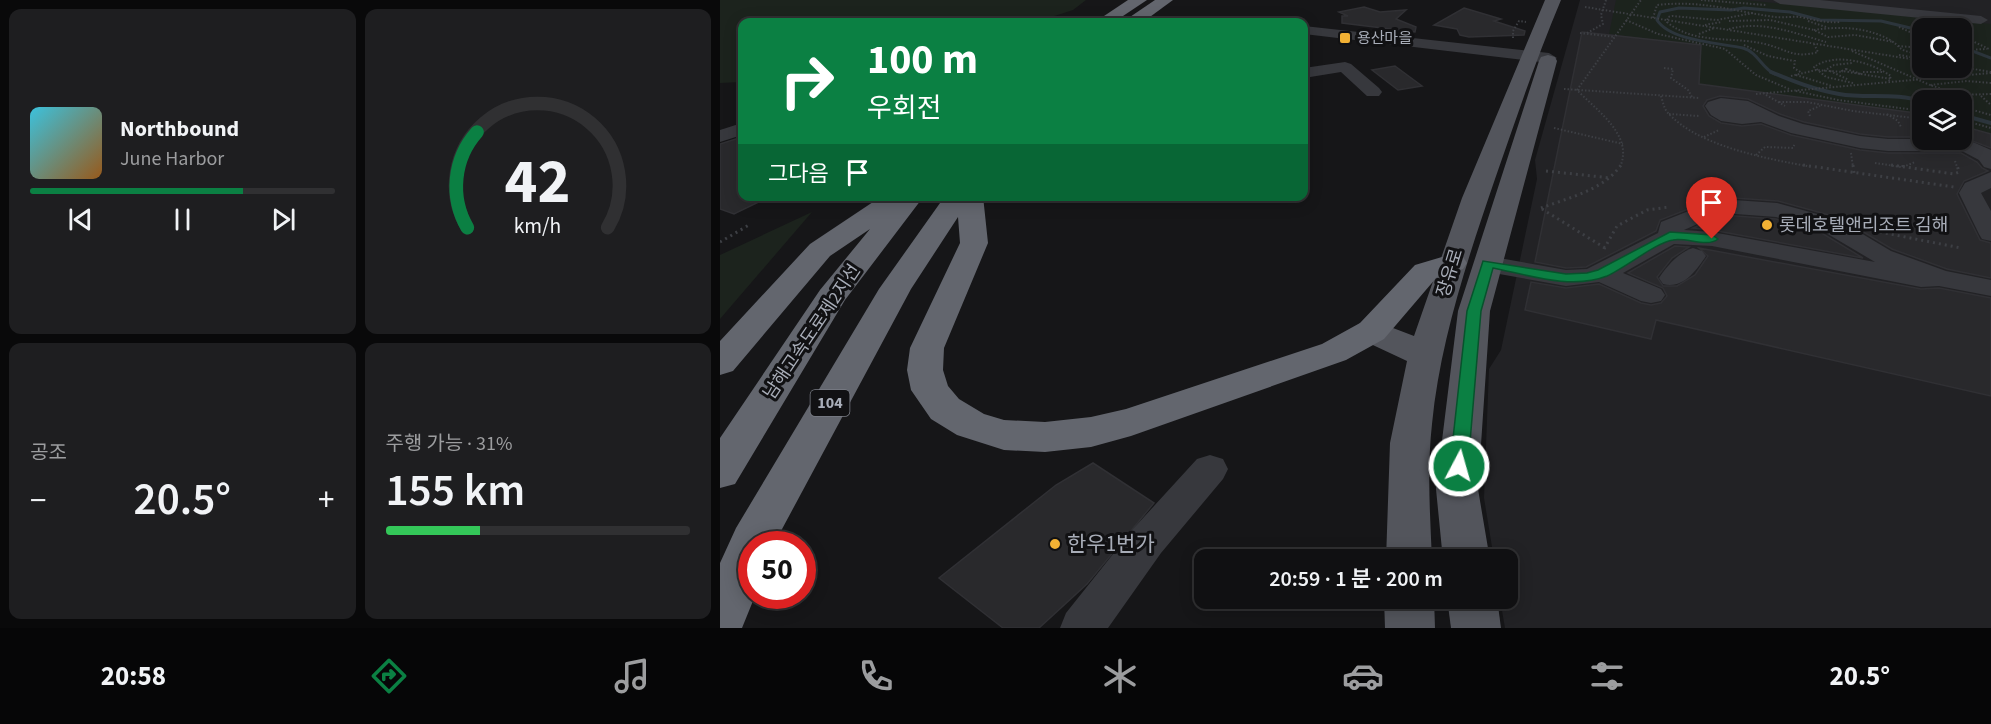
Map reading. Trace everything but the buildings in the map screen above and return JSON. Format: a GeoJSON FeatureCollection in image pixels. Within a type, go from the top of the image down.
{"type":"FeatureCollection","features":[{"type":"Feature","properties":{"kind":"highway"},"geometry":{"type":"LineString","coordinates":[[1110,18],[1139,0]]}},
{"type":"Feature","properties":{"kind":"highway"},"geometry":{"type":"LineString","coordinates":[[1138,18],[1165,0]]}},
{"type":"Feature","properties":{"kind":"highway"},"geometry":{"type":"LineString","coordinates":[[720,363],[820,250],[893,201]]}},
{"type":"Feature","properties":{"kind":"highway","name":"남해고속도로제2지선"},"geometry":{"type":"LineString","coordinates":[[720,472],[831,297],[907,201]]}},
{"type":"Feature","properties":{"kind":"highway","name":"104"},"geometry":{"type":"LineString","coordinates":[[720,620],[752,542],[843,380],[895,289],[956,201]]}},
{"type":"Feature","properties":{"kind":"highway"},"geometry":{"type":"LineString","coordinates":[[970,201],[974,243],[927,348],[925,370],[930,390],[945,409],[971,425],[1004,435],[1045,438],[1091,432],[1131,422],[1334,352],[1372,331],[1426,272],[1452,262]]}},
{"type":"Feature","properties":{"kind":"main road","name":"장유로"},"geometry":{"type":"LineString","coordinates":[[1408,549],[1407,489],[1415,406],[1427,356],[1452,262],[1530,50],[1553,0]]}},
{"type":"Feature","properties":{"kind":"main road","name":"장유로"},"geometry":{"type":"LineString","coordinates":[[1465,549],[1457,489],[1474,311],[1488,264],[1530,50],[1577,3]]}},
{"type":"Feature","properties":{"kind":"main road"},"geometry":{"type":"LineString","coordinates":[[1372,331],[1427,356]]}},
{"type":"Feature","properties":{"kind":"main road"},"geometry":{"type":"LineString","coordinates":[[1409,609],[1410,628]]}},
{"type":"Feature","properties":{"kind":"main road"},"geometry":{"type":"LineString","coordinates":[[1473,609],[1476,628]]}},
{"type":"Feature","properties":{"kind":"street"},"geometry":{"type":"LineString","coordinates":[[1780,0],[1890,6],[1917,14],[1981,20],[1970,7]]}},
{"type":"Feature","properties":{"kind":"street"},"geometry":{"type":"LineString","coordinates":[[1909,0],[1917,14]]}},
{"type":"Feature","properties":{"kind":"street"},"geometry":{"type":"LineString","coordinates":[[1934,0],[1946,16]]}},
{"type":"Feature","properties":{"kind":"street"},"geometry":{"type":"LineString","coordinates":[[1311,31],[1530,50]]}},
{"type":"Feature","properties":{"kind":"street"},"geometry":{"type":"LineString","coordinates":[[1308,73],[1345,67],[1373,92]]}},
{"type":"Feature","properties":{"kind":"street"},"geometry":{"type":"LineString","coordinates":[[1762,116],[1798,129],[1860,142],[1888,145],[1966,145],[1987,156],[1991,163]]}},
{"type":"Feature","properties":{"kind":"street"},"geometry":{"type":"LineString","coordinates":[[720,136],[738,130]]}},
{"type":"Feature","properties":{"kind":"street"},"geometry":{"type":"LineString","coordinates":[[1991,179],[1973,188],[1970,193],[1991,234]]}},
{"type":"Feature","properties":{"kind":"street"},"geometry":{"type":"LineString","coordinates":[[1670,236],[1670,227],[1719,206],[1777,210],[1817,220],[1882,256],[1939,278],[1991,288]]}},
{"type":"Feature","properties":{"kind":"street"},"geometry":{"type":"LineString","coordinates":[[1701,212],[1717,232],[1732,243]]}},
{"type":"Feature","properties":{"kind":"street"},"geometry":{"type":"LineString","coordinates":[[1488,264],[1566,278],[1587,277],[1604,261],[1670,236],[1732,243],[1846,272],[1922,279],[1939,278]]}},
{"type":"Feature","properties":{"kind":"street"},"geometry":{"type":"LineString","coordinates":[[1846,272],[1852,239]]}},
{"type":"Feature","properties":{"kind":"street"},"geometry":{"type":"LineString","coordinates":[[1672,278],[1693,256]]}},
{"type":"Feature","properties":{"kind":"street"},"geometry":{"type":"LineString","coordinates":[[1604,261],[1623,284],[1651,296]]}},
{"type":"Feature","properties":{"kind":"street"},"geometry":{"type":"LineString","coordinates":[[1082,628],[1147,541],[1210,469]]}},
{"type":"Feature","properties":{"kind":"path"},"geometry":{"type":"LineString","coordinates":[[1587,33],[1602,26],[1602,9],[1606,0]]}},
{"type":"Feature","properties":{"kind":"path"},"geometry":{"type":"LineString","coordinates":[[1577,90],[1641,0]]}},
{"type":"Feature","properties":{"kind":"path"},"geometry":{"type":"LineString","coordinates":[[1652,17],[1658,5],[1670,2],[1727,6],[1774,16]]}},
{"type":"Feature","properties":{"kind":"path"},"geometry":{"type":"LineString","coordinates":[[1727,6],[1730,2]]}},
{"type":"Feature","properties":{"kind":"path"},"geometry":{"type":"LineString","coordinates":[[1577,3],[1630,14],[1814,44],[1827,44]]}},
{"type":"Feature","properties":{"kind":"path"},"geometry":{"type":"LineString","coordinates":[[1667,20],[1672,15],[1717,20],[1753,13]]}},
{"type":"Feature","properties":{"kind":"path"},"geometry":{"type":"LineString","coordinates":[[1626,20],[1658,34],[1725,49],[1735,55],[1741,64],[1755,75],[1793,90],[1838,100],[1912,110]]}},
{"type":"Feature","properties":{"kind":"path"},"geometry":{"type":"LineString","coordinates":[[1667,20],[1672,27],[1696,34],[1764,44],[1780,51],[1804,55]]}},
{"type":"Feature","properties":{"kind":"path"},"geometry":{"type":"LineString","coordinates":[[1746,20],[1744,23],[1755,27]]}},
{"type":"Feature","properties":{"kind":"path"},"geometry":{"type":"LineString","coordinates":[[1705,26],[1711,23],[1770,20],[1815,30],[1828,37],[1855,35],[1894,42]]}},
{"type":"Feature","properties":{"kind":"path"},"geometry":{"type":"LineString","coordinates":[[1808,20],[1827,27],[1869,33],[1894,42],[1899,48],[1912,52]]}},
{"type":"Feature","properties":{"kind":"path"},"geometry":{"type":"LineString","coordinates":[[1527,22],[1518,21],[1513,31],[1530,50]]}},
{"type":"Feature","properties":{"kind":"path"},"geometry":{"type":"LineString","coordinates":[[1781,29],[1783,26],[1793,26]]}},
{"type":"Feature","properties":{"kind":"path"},"geometry":{"type":"LineString","coordinates":[[1696,34],[1714,27]]}},
{"type":"Feature","properties":{"kind":"path"},"geometry":{"type":"LineString","coordinates":[[1728,30],[1734,27],[1781,29],[1827,44],[1910,58]]}},
{"type":"Feature","properties":{"kind":"path"},"geometry":{"type":"LineString","coordinates":[[1815,30],[1827,27]]}},
{"type":"Feature","properties":{"kind":"path"},"geometry":{"type":"LineString","coordinates":[[1732,39],[1737,31]]}},
{"type":"Feature","properties":{"kind":"path"},"geometry":{"type":"LineString","coordinates":[[1580,33],[1616,37]]}},
{"type":"Feature","properties":{"kind":"path"},"geometry":{"type":"LineString","coordinates":[[1827,44],[1828,37]]}},
{"type":"Feature","properties":{"kind":"path"},"geometry":{"type":"LineString","coordinates":[[1972,41],[1990,49]]}},
{"type":"Feature","properties":{"kind":"path"},"geometry":{"type":"LineString","coordinates":[[1744,45],[1768,56],[1794,61],[1804,55],[1818,52],[1814,44]]}},
{"type":"Feature","properties":{"kind":"path"},"geometry":{"type":"LineString","coordinates":[[1845,48],[1939,90]]}},
{"type":"Feature","properties":{"kind":"path"},"geometry":{"type":"LineString","coordinates":[[1899,48],[1912,48]]}},
{"type":"Feature","properties":{"kind":"path"},"geometry":{"type":"LineString","coordinates":[[1899,48],[1896,53],[1899,56]]}},
{"type":"Feature","properties":{"kind":"path"},"geometry":{"type":"LineString","coordinates":[[1972,50],[1990,49]]}},
{"type":"Feature","properties":{"kind":"path"},"geometry":{"type":"LineString","coordinates":[[1828,60],[1850,74],[1887,72]]}},
{"type":"Feature","properties":{"kind":"path"},"geometry":{"type":"LineString","coordinates":[[1816,70],[1816,64],[1828,60],[1856,62],[1887,72],[1891,79]]}},
{"type":"Feature","properties":{"kind":"path"},"geometry":{"type":"LineString","coordinates":[[1794,61],[1794,68],[1802,73]]}},
{"type":"Feature","properties":{"kind":"path"},"geometry":{"type":"LineString","coordinates":[[1824,71],[1837,65],[1856,62]]}},
{"type":"Feature","properties":{"kind":"path"},"geometry":{"type":"LineString","coordinates":[[1866,64],[1874,62]]}},
{"type":"Feature","properties":{"kind":"path"},"geometry":{"type":"LineString","coordinates":[[1791,76],[1816,70],[1855,70],[1870,65]]}},
{"type":"Feature","properties":{"kind":"path"},"geometry":{"type":"LineString","coordinates":[[1664,68],[1673,69],[1671,78],[1688,90],[1692,98]]}},
{"type":"Feature","properties":{"kind":"path"},"geometry":{"type":"LineString","coordinates":[[1972,69],[1991,73]]}},
{"type":"Feature","properties":{"kind":"path"},"geometry":{"type":"LineString","coordinates":[[1816,70],[1828,77],[1863,84]]}},
{"type":"Feature","properties":{"kind":"path"},"geometry":{"type":"LineString","coordinates":[[1855,70],[1891,79]]}},
{"type":"Feature","properties":{"kind":"path"},"geometry":{"type":"LineString","coordinates":[[1829,71],[1849,81]]}},
{"type":"Feature","properties":{"kind":"path"},"geometry":{"type":"LineString","coordinates":[[1828,77],[1845,71]]}},
{"type":"Feature","properties":{"kind":"path"},"geometry":{"type":"LineString","coordinates":[[1972,75],[1991,73]]}},
{"type":"Feature","properties":{"kind":"path"},"geometry":{"type":"LineString","coordinates":[[1849,81],[1850,74]]}},
{"type":"Feature","properties":{"kind":"path"},"geometry":{"type":"LineString","coordinates":[[1795,75],[1836,87]]}},
{"type":"Feature","properties":{"kind":"path"},"geometry":{"type":"LineString","coordinates":[[1752,94],[1936,78]]}},
{"type":"Feature","properties":{"kind":"path"},"geometry":{"type":"LineString","coordinates":[[1962,78],[1967,81]]}},
{"type":"Feature","properties":{"kind":"path"},"geometry":{"type":"LineString","coordinates":[[1888,82],[1891,79]]}},
{"type":"Feature","properties":{"kind":"path"},"geometry":{"type":"LineString","coordinates":[[1930,86],[1967,81],[1991,83]]}},
{"type":"Feature","properties":{"kind":"path"},"geometry":{"type":"LineString","coordinates":[[1564,89],[1700,98]]}},
{"type":"Feature","properties":{"kind":"path"},"geometry":{"type":"LineString","coordinates":[[1577,90],[1617,132],[1623,144],[1624,161],[1612,178],[1541,208],[1563,220],[1604,261]]}},
{"type":"Feature","properties":{"kind":"path"},"geometry":{"type":"LineString","coordinates":[[1972,95],[1991,94]]}},
{"type":"Feature","properties":{"kind":"path"},"geometry":{"type":"LineString","coordinates":[[1661,96],[1668,114],[1686,129],[1703,138],[1756,155],[1960,189]]}},
{"type":"Feature","properties":{"kind":"path"},"geometry":{"type":"LineString","coordinates":[[1981,96],[1991,105]]}},
{"type":"Feature","properties":{"kind":"path"},"geometry":{"type":"LineString","coordinates":[[1778,102],[1795,101],[1912,118]]}},
{"type":"Feature","properties":{"kind":"path"},"geometry":{"type":"LineString","coordinates":[[1812,119],[1808,115],[1810,108],[1824,105]]}},
{"type":"Feature","properties":{"kind":"path"},"geometry":{"type":"LineString","coordinates":[[1972,110],[1991,115]]}},
{"type":"Feature","properties":{"kind":"path"},"geometry":{"type":"LineString","coordinates":[[1668,114],[1699,116]]}},
{"type":"Feature","properties":{"kind":"path"},"geometry":{"type":"LineString","coordinates":[[1886,114],[1898,121],[1900,127]]}},
{"type":"Feature","properties":{"kind":"path"},"geometry":{"type":"LineString","coordinates":[[1972,123],[1991,129]]}},
{"type":"Feature","properties":{"kind":"path"},"geometry":{"type":"LineString","coordinates":[[1554,128],[1623,144]]}},
{"type":"Feature","properties":{"kind":"path"},"geometry":{"type":"LineString","coordinates":[[1756,155],[1765,147],[1793,148],[1796,145],[1793,139]]}},
{"type":"Feature","properties":{"kind":"path"},"geometry":{"type":"LineString","coordinates":[[1850,153],[1854,172]]}},
{"type":"Feature","properties":{"kind":"path"},"geometry":{"type":"LineString","coordinates":[[1875,164],[1954,174],[1959,172],[1959,166],[1952,158]]}},
{"type":"Feature","properties":{"kind":"path"},"geometry":{"type":"LineString","coordinates":[[1546,171],[1612,178]]}},
{"type":"Feature","properties":{"kind":"path"},"geometry":{"type":"LineString","coordinates":[[720,242],[749,225]]}},
{"type":"Feature","properties":{"kind":"shaded area"},"geometry":{"type":"Polygon","coordinates":[[[720,0],[1086,0],[1073,10],[1048,18],[738,18],[738,82],[720,83],[720,0]]]}},
{"type":"Feature","properties":{"kind":"shaded area"},"geometry":{"type":"Polygon","coordinates":[[[1580,0],[1991,0],[1991,628],[1505,628],[1502,609],[1518,609],[1518,549],[1492,549],[1484,498],[1489,369],[1501,350],[1537,179],[1535,160],[1580,0]]]}},
{"type":"Feature","properties":{"kind":"shaded area"},"geometry":{"type":"Polygon","coordinates":[[[1616,0],[1744,0],[1929,18],[1912,18],[1912,78],[1972,78],[1972,22],[1991,24],[1991,134],[1972,129],[1972,90],[1912,90],[1912,113],[1699,84],[1701,45],[1609,34],[1616,0]]]}},
{"type":"Feature","properties":{"kind":"shaded area"},"geometry":{"type":"Polygon","coordinates":[[[812,212],[720,319],[720,255],[812,212]]]}},
{"type":"Feature","properties":{"kind":"waterway"},"geometry":{"type":"LineString","coordinates":[[1771,72],[1743,48],[1696,40],[1673,33],[1657,20],[1660,12],[1679,8],[1731,10],[1744,8],[1790,12],[1820,20],[1881,21],[1912,28]]}},
{"type":"Feature","properties":{"kind":"waterway"},"geometry":{"type":"LineString","coordinates":[[1972,51],[1991,58]]}},
{"type":"Feature","properties":{"kind":"waterway"},"geometry":{"type":"LineString","coordinates":[[1771,72],[1830,92],[1912,99]]}},
{"type":"Feature","properties":{"kind":"waterway"},"geometry":{"type":"LineString","coordinates":[[1771,72],[1775,74]]}},
{"type":"Feature","properties":{"kind":"waterway"},"geometry":{"type":"LineString","coordinates":[[1972,118],[1991,123]]}},
{"type":"Feature","properties":{"kind":"place","name":"용산마을"},"geometry":{"type":"Point","coordinates":[1345,38]}},
{"type":"Feature","properties":{"kind":"place","name":"롯데호텔앤리조트 김해"},"geometry":{"type":"Point","coordinates":[1767,225]}},
{"type":"Feature","properties":{"kind":"place","name":"한우1번가"},"geometry":{"type":"Point","coordinates":[1055,544]}},
{"type":"Feature","properties":{"kind":"route"},"geometry":{"type":"LineString","coordinates":[[1459,466],[1474,311],[1488,264],[1566,278],[1587,277],[1603,273],[1670,236],[1712,239]]}}]}
